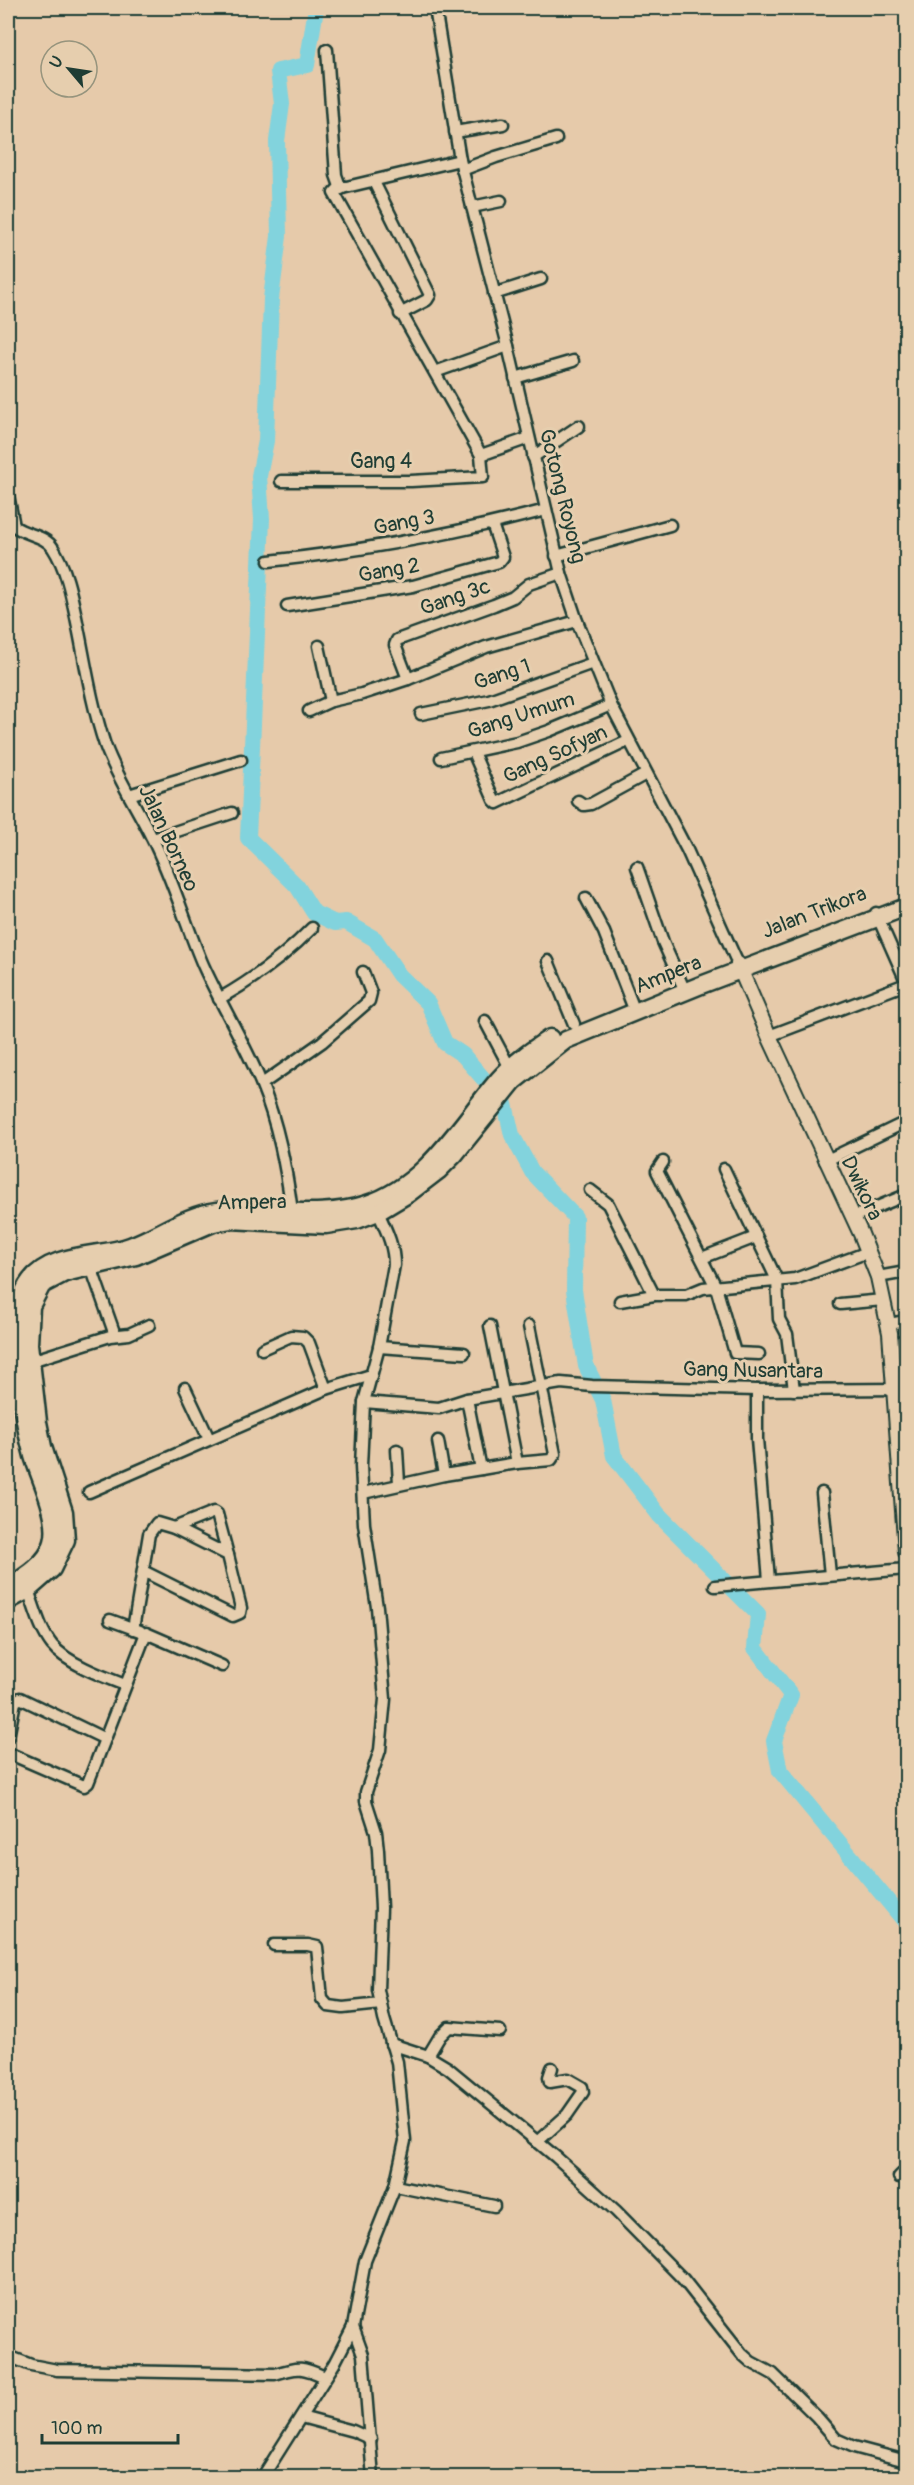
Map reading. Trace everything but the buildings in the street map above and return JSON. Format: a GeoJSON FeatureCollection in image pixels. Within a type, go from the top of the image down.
{"type":"FeatureCollection","features":[{"type":"Feature","properties":{"kind":"main road","name":"Jalan Trikora"},"geometry":{"type":"LineString","coordinates":[[877,916],[906,901]]}},
{"type":"Feature","properties":{"kind":"main road","name":"Jalan Trikora"},"geometry":{"type":"LineString","coordinates":[[739,967],[906,907]]}},
{"type":"Feature","properties":{"kind":"main road","name":"Ampera"},"geometry":{"type":"LineString","coordinates":[[8,1587],[40,1563],[54,1540],[53,1520],[27,1431],[17,1356],[18,1306],[27,1283],[36,1274],[65,1260],[131,1246],[184,1219],[227,1210],[378,1212],[408,1194],[438,1171],[506,1077],[552,1036],[574,1024],[739,967]]}},
{"type":"Feature","properties":{"kind":"main road","name":"Ampera"},"geometry":{"type":"LineString","coordinates":[[506,1077],[525,1070],[566,1040],[683,988]]}},
{"type":"Feature","properties":{"kind":"main road","name":"Ampera"},"geometry":{"type":"LineString","coordinates":[[8,1601],[28,1590],[52,1569],[65,1546],[64,1512],[43,1447],[31,1361],[29,1318],[38,1289],[50,1279],[136,1256],[213,1223],[230,1220],[326,1225],[356,1213],[421,1172],[485,1105]]}},
{"type":"Feature","properties":{"kind":"street","name":"Gotong Royong"},"geometry":{"type":"LineString","coordinates":[[435,8],[461,165],[508,346],[561,573],[577,621],[611,705],[687,850],[739,967]]}},
{"type":"Feature","properties":{"kind":"street"},"geometry":{"type":"LineString","coordinates":[[327,50],[336,175],[341,189]]}},
{"type":"Feature","properties":{"kind":"street"},"geometry":{"type":"LineString","coordinates":[[455,132],[503,124]]}},
{"type":"Feature","properties":{"kind":"street"},"geometry":{"type":"LineString","coordinates":[[529,438],[481,455],[334,195],[341,189],[496,157],[556,139]]}},
{"type":"Feature","properties":{"kind":"street"},"geometry":{"type":"LineString","coordinates":[[374,182],[430,295],[427,300],[400,314]]}},
{"type":"Feature","properties":{"kind":"street"},"geometry":{"type":"LineString","coordinates":[[472,207],[501,201]]}},
{"type":"Feature","properties":{"kind":"street"},"geometry":{"type":"LineString","coordinates":[[494,294],[541,279]]}},
{"type":"Feature","properties":{"kind":"street"},"geometry":{"type":"LineString","coordinates":[[435,372],[508,346]]}},
{"type":"Feature","properties":{"kind":"street"},"geometry":{"type":"LineString","coordinates":[[515,378],[573,361]]}},
{"type":"Feature","properties":{"kind":"street"},"geometry":{"type":"LineString","coordinates":[[533,457],[579,426]]}},
{"type":"Feature","properties":{"kind":"street","name":"Gang 4"},"geometry":{"type":"LineString","coordinates":[[281,481],[482,478],[484,474],[481,455]]}},
{"type":"Feature","properties":{"kind":"street","name":"Jalan Borneo"},"geometry":{"type":"LineString","coordinates":[[8,495],[14,526],[45,540],[52,546],[63,569],[71,595],[95,714],[106,748],[153,839],[219,999],[262,1084],[281,1146],[291,1212]]}},
{"type":"Feature","properties":{"kind":"street","name":"Gang 3"},"geometry":{"type":"LineString","coordinates":[[269,561],[362,550],[492,524],[546,510]]}},
{"type":"Feature","properties":{"kind":"street","name":"Gang 2"},"geometry":{"type":"LineString","coordinates":[[287,606],[413,586],[501,561],[503,556],[492,524]]}},
{"type":"Feature","properties":{"kind":"street"},"geometry":{"type":"LineString","coordinates":[[556,556],[670,525]]}},
{"type":"Feature","properties":{"kind":"street","name":"Gang 3c"},"geometry":{"type":"LineString","coordinates":[[408,679],[395,645],[397,639],[494,605],[513,597],[529,584],[561,573]]}},
{"type":"Feature","properties":{"kind":"street"},"geometry":{"type":"LineString","coordinates":[[309,711],[331,701],[408,679],[486,647],[577,621]]}},
{"type":"Feature","properties":{"kind":"street"},"geometry":{"type":"LineString","coordinates":[[319,646],[331,701]]}},
{"type":"Feature","properties":{"kind":"street","name":"Gang 1"},"geometry":{"type":"LineString","coordinates":[[421,714],[489,700],[593,663]]}},
{"type":"Feature","properties":{"kind":"street","name":"Gang Umum"},"geometry":{"type":"LineString","coordinates":[[441,758],[549,731],[611,705]]}},
{"type":"Feature","properties":{"kind":"street","name":"Gang Sofyan"},"geometry":{"type":"LineString","coordinates":[[472,752],[497,802],[628,741]]}},
{"type":"Feature","properties":{"kind":"street"},"geometry":{"type":"LineString","coordinates":[[129,795],[241,760]]}},
{"type":"Feature","properties":{"kind":"street"},"geometry":{"type":"LineString","coordinates":[[578,801],[584,805],[591,804],[646,774]]}},
{"type":"Feature","properties":{"kind":"street"},"geometry":{"type":"LineString","coordinates":[[153,839],[232,813]]}},
{"type":"Feature","properties":{"kind":"street"},"geometry":{"type":"LineString","coordinates":[[637,867],[663,942],[683,988]]}},
{"type":"Feature","properties":{"kind":"street"},"geometry":{"type":"LineString","coordinates":[[586,898],[604,932],[632,1004]]}},
{"type":"Feature","properties":{"kind":"street"},"geometry":{"type":"LineString","coordinates":[[769,1036],[906,982],[877,916]]}},
{"type":"Feature","properties":{"kind":"street"},"geometry":{"type":"LineString","coordinates":[[219,999],[247,983],[301,939],[312,927]]}},
{"type":"Feature","properties":{"kind":"street"},"geometry":{"type":"LineString","coordinates":[[548,961],[574,1024]]}},
{"type":"Feature","properties":{"kind":"street","name":"Dwikora"},"geometry":{"type":"LineString","coordinates":[[739,967],[878,1277],[901,1390],[906,1552]]}},
{"type":"Feature","properties":{"kind":"street"},"geometry":{"type":"LineString","coordinates":[[262,1084],[322,1042],[369,1001],[371,993],[363,972]]}},
{"type":"Feature","properties":{"kind":"street"},"geometry":{"type":"LineString","coordinates":[[485,1021],[506,1077]]}},
{"type":"Feature","properties":{"kind":"street"},"geometry":{"type":"LineString","coordinates":[[825,1161],[906,1122]]}},
{"type":"Feature","properties":{"kind":"street"},"geometry":{"type":"LineString","coordinates":[[663,1162],[657,1171],[716,1287],[735,1353],[759,1354]]}},
{"type":"Feature","properties":{"kind":"street"},"geometry":{"type":"LineString","coordinates":[[724,1168],[777,1280],[779,1319],[787,1334],[794,1390]]}},
{"type":"Feature","properties":{"kind":"street"},"geometry":{"type":"LineString","coordinates":[[590,1190],[608,1204],[654,1296]]}},
{"type":"Feature","properties":{"kind":"street"},"geometry":{"type":"LineString","coordinates":[[853,1217],[906,1195]]}},
{"type":"Feature","properties":{"kind":"street"},"geometry":{"type":"LineString","coordinates":[[262,2478],[301,2417],[353,2327],[365,2260],[395,2186],[403,2155],[405,2126],[397,2062],[390,2044],[381,2004],[378,1977],[381,1908],[378,1850],[376,1832],[366,1801],[366,1792],[380,1750],[385,1699],[379,1627],[364,1524],[362,1434],[364,1402],[379,1347],[394,1253],[378,1212]]}},
{"type":"Feature","properties":{"kind":"street"},"geometry":{"type":"LineString","coordinates":[[702,1258],[756,1237]]}},
{"type":"Feature","properties":{"kind":"street"},"geometry":{"type":"LineString","coordinates":[[620,1301],[654,1296],[686,1295],[695,1289],[795,1279],[868,1252]]}},
{"type":"Feature","properties":{"kind":"street"},"geometry":{"type":"LineString","coordinates":[[91,1267],[115,1335]]}},
{"type":"Feature","properties":{"kind":"street"},"geometry":{"type":"LineString","coordinates":[[878,1277],[906,1272]]}},
{"type":"Feature","properties":{"kind":"street"},"geometry":{"type":"LineString","coordinates":[[840,1304],[883,1300]]}},
{"type":"Feature","properties":{"kind":"street"},"geometry":{"type":"LineString","coordinates":[[889,1324],[906,1321]]}},
{"type":"Feature","properties":{"kind":"street"},"geometry":{"type":"LineString","coordinates":[[31,1361],[115,1335],[129,1334],[149,1325]]}},
{"type":"Feature","properties":{"kind":"street"},"geometry":{"type":"LineString","coordinates":[[490,1326],[517,1463]]}},
{"type":"Feature","properties":{"kind":"street"},"geometry":{"type":"LineString","coordinates":[[363,1493],[399,1483],[554,1458],[529,1326]]}},
{"type":"Feature","properties":{"kind":"street"},"geometry":{"type":"LineString","coordinates":[[262,1349],[291,1336],[303,1337],[309,1343],[326,1389]]}},
{"type":"Feature","properties":{"kind":"street"},"geometry":{"type":"LineString","coordinates":[[379,1347],[464,1353]]}},
{"type":"Feature","properties":{"kind":"street"},"geometry":{"type":"LineString","coordinates":[[89,1492],[326,1389],[371,1375]]}},
{"type":"Feature","properties":{"kind":"street","name":"Gang Nusantara"},"geometry":{"type":"LineString","coordinates":[[364,1402],[439,1408],[467,1399],[561,1383],[757,1390],[901,1390]]}},
{"type":"Feature","properties":{"kind":"street"},"geometry":{"type":"LineString","coordinates":[[185,1388],[209,1439]]}},
{"type":"Feature","properties":{"kind":"street"},"geometry":{"type":"LineString","coordinates":[[757,1390],[757,1439],[769,1581]]}},
{"type":"Feature","properties":{"kind":"street"},"geometry":{"type":"LineString","coordinates":[[467,1399],[481,1469]]}},
{"type":"Feature","properties":{"kind":"street"},"geometry":{"type":"LineString","coordinates":[[438,1441],[444,1475]]}},
{"type":"Feature","properties":{"kind":"street"},"geometry":{"type":"LineString","coordinates":[[397,1450],[399,1483]]}},
{"type":"Feature","properties":{"kind":"street"},"geometry":{"type":"LineString","coordinates":[[822,1493],[830,1575]]}},
{"type":"Feature","properties":{"kind":"street"},"geometry":{"type":"LineString","coordinates":[[143,1571],[236,1616],[241,1608],[217,1514],[214,1512],[174,1528]]}},
{"type":"Feature","properties":{"kind":"street"},"geometry":{"type":"LineString","coordinates":[[133,1629],[150,1529],[157,1523],[174,1528],[228,1555]]}},
{"type":"Feature","properties":{"kind":"street"},"geometry":{"type":"LineString","coordinates":[[715,1586],[906,1569]]}},
{"type":"Feature","properties":{"kind":"street"},"geometry":{"type":"LineString","coordinates":[[28,1590],[38,1618],[54,1648],[101,1675],[125,1685]]}},
{"type":"Feature","properties":{"kind":"street"},"geometry":{"type":"LineString","coordinates":[[110,1620],[222,1666]]}},
{"type":"Feature","properties":{"kind":"street"},"geometry":{"type":"LineString","coordinates":[[8,1753],[84,1786],[88,1783],[103,1738],[146,1633]]}},
{"type":"Feature","properties":{"kind":"street"},"geometry":{"type":"LineString","coordinates":[[8,1737],[15,1702],[23,1698],[103,1738]]}},
{"type":"Feature","properties":{"kind":"street"},"geometry":{"type":"LineString","coordinates":[[274,1945],[314,1945],[317,1947],[322,1999],[328,2006],[342,2008],[381,2004]]}},
{"type":"Feature","properties":{"kind":"street"},"geometry":{"type":"LineString","coordinates":[[428,2056],[440,2036],[449,2027],[500,2031]]}},
{"type":"Feature","properties":{"kind":"street"},"geometry":{"type":"LineString","coordinates":[[390,2044],[428,2056],[448,2068],[588,2186],[655,2249],[706,2307],[742,2354],[751,2362],[773,2374],[836,2439],[854,2447],[906,2462]]}},
{"type":"Feature","properties":{"kind":"street"},"geometry":{"type":"LineString","coordinates":[[537,2142],[567,2115],[583,2091],[579,2085],[568,2079],[550,2082],[552,2068]]}},
{"type":"Feature","properties":{"kind":"street"},"geometry":{"type":"LineString","coordinates":[[395,2186],[494,2206]]}},
{"type":"Feature","properties":{"kind":"street"},"geometry":{"type":"LineString","coordinates":[[353,2327],[363,2355],[373,2478]]}},
{"type":"Feature","properties":{"kind":"street"},"geometry":{"type":"LineString","coordinates":[[8,2356],[31,2365],[57,2370],[275,2374],[292,2367],[300,2367],[325,2377]]}},
{"type":"Feature","properties":{"kind":"street"},"geometry":{"type":"LineString","coordinates":[[301,2417],[353,2431],[371,2439]]}},
{"type":"Feature","properties":{"kind":"waterway"},"geometry":{"type":"LineString","coordinates":[[316,8],[307,65],[278,71],[282,104],[277,141],[279,236],[271,299],[266,441],[259,476],[262,519],[248,838],[297,886],[314,913],[335,923],[346,922],[375,939],[399,975],[428,1003],[445,1043],[463,1055],[505,1104],[512,1135],[532,1172],[575,1217],[574,1290],[586,1366],[603,1400],[614,1456],[659,1515],[758,1614],[755,1648],[791,1695],[774,1741],[780,1771],[906,1923]]}}]}
